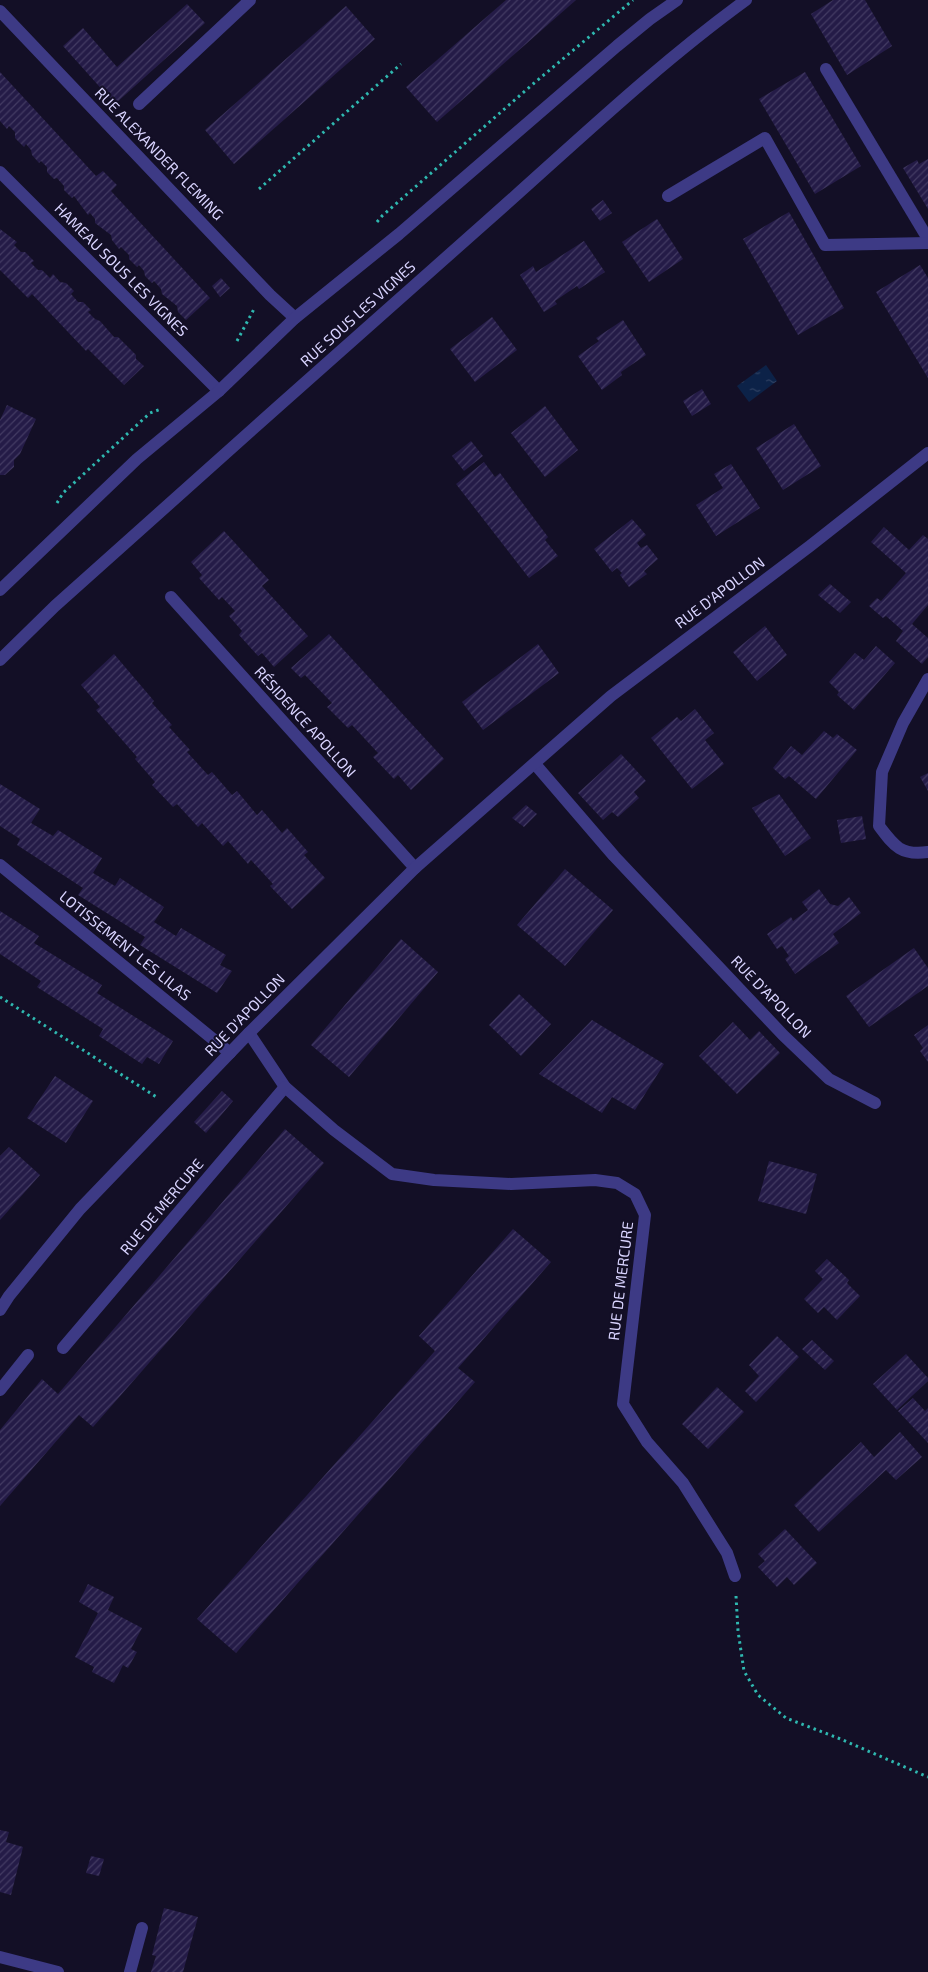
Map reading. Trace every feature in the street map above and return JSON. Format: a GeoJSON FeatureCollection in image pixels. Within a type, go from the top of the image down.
{"type":"FeatureCollection","features":[{"type":"Feature","properties":{"kind":"street"},"geometry":{"type":"LineString","coordinates":[[139,104],[250,0]]}},
{"type":"Feature","properties":{"kind":"street"},"geometry":{"type":"LineString","coordinates":[[0,590],[137,459],[219,391],[296,318],[399,234],[624,40],[677,0]]}},
{"type":"Feature","properties":{"kind":"street","name":"RUE SOUS LES VIGNES"},"geometry":{"type":"LineString","coordinates":[[0,660],[55,606],[646,81],[710,26],[746,0]]}},
{"type":"Feature","properties":{"kind":"street","name":"RUE ALEXANDER FLEMING"},"geometry":{"type":"LineString","coordinates":[[2,17],[270,295],[296,318]]}},
{"type":"Feature","properties":{"kind":"street"},"geometry":{"type":"LineString","coordinates":[[826,69],[928,239]]}},
{"type":"Feature","properties":{"kind":"street"},"geometry":{"type":"LineString","coordinates":[[668,196],[764,138],[825,245],[928,242]]}},
{"type":"Feature","properties":{"kind":"street","name":"HAMEAU SOUS LES VIGNES"},"geometry":{"type":"LineString","coordinates":[[0,172],[219,391]]}},
{"type":"Feature","properties":{"kind":"street","name":"RUE D'APOLLON"},"geometry":{"type":"LineString","coordinates":[[0,1310],[5,1293],[80,1209],[249,1032],[415,868],[611,696],[810,546],[928,452]]}},
{"type":"Feature","properties":{"kind":"street","name":"RÉSIDENCE APOLLON"},"geometry":{"type":"LineString","coordinates":[[171,597],[415,868]]}},
{"type":"Feature","properties":{"kind":"street"},"geometry":{"type":"LineString","coordinates":[[928,679],[903,723],[882,772],[879,826],[895,847],[916,854],[928,852]]}},
{"type":"Feature","properties":{"kind":"street","name":"RUE D'APOLLON"},"geometry":{"type":"LineString","coordinates":[[535,764],[614,856],[783,1035],[829,1079],[875,1103]]}},
{"type":"Feature","properties":{"kind":"street","name":"LOTISSEMENT LES LILAS"},"geometry":{"type":"LineString","coordinates":[[0,865],[230,1053]]}},
{"type":"Feature","properties":{"kind":"street","name":"RUE DE MERCURE"},"geometry":{"type":"LineString","coordinates":[[249,1032],[285,1087],[334,1130],[392,1174],[434,1180],[510,1184],[595,1180],[617,1183],[635,1194],[645,1215],[623,1404],[647,1442],[683,1482],[727,1553],[735,1576]]}},
{"type":"Feature","properties":{"kind":"street","name":"RUE DE MERCURE"},"geometry":{"type":"LineString","coordinates":[[64,1348],[285,1087]]}},
{"type":"Feature","properties":{"kind":"street"},"geometry":{"type":"LineString","coordinates":[[0,1390],[28,1355]]}},
{"type":"Feature","properties":{"kind":"street"},"geometry":{"type":"LineString","coordinates":[[130,1972],[142,1928]]}},
{"type":"Feature","properties":{"kind":"street"},"geometry":{"type":"LineString","coordinates":[[0,1957],[58,1972]]}},
{"type":"Feature","properties":{"kind":"path"},"geometry":{"type":"LineString","coordinates":[[259,189],[401,64]]}},
{"type":"Feature","properties":{"kind":"path"},"geometry":{"type":"LineString","coordinates":[[0,997],[175,1109]]}},
{"type":"Feature","properties":{"kind":"path"},"geometry":{"type":"LineString","coordinates":[[735,1576],[738,1631],[744,1671],[758,1695],[786,1718],[928,1777]]}},
{"type":"Feature","properties":{"kind":"water"},"geometry":{"type":"Polygon","coordinates":[[[766,365],[777,381],[749,402],[737,386],[766,365]]]}},
{"type":"Feature","properties":{"kind":"building"},"geometry":{"type":"Polygon","coordinates":[[[506,0],[576,0],[437,122],[406,87],[506,0]]]}},
{"type":"Feature","properties":{"kind":"building"},"geometry":{"type":"Polygon","coordinates":[[[833,0],[865,0],[892,46],[847,75],[811,14],[833,0]]]}},
{"type":"Feature","properties":{"kind":"building"},"geometry":{"type":"Polygon","coordinates":[[[187,4],[205,23],[115,104],[63,46],[83,28],[117,67],[187,4]]]}},
{"type":"Feature","properties":{"kind":"building"},"geometry":{"type":"Polygon","coordinates":[[[346,6],[375,39],[234,164],[205,130],[346,6]]]}},
{"type":"Feature","properties":{"kind":"building"},"geometry":{"type":"Polygon","coordinates":[[[0,72],[96,176],[103,171],[117,185],[111,191],[210,298],[186,320],[178,312],[177,306],[162,294],[161,289],[154,281],[152,283],[145,276],[144,271],[139,265],[137,267],[121,247],[119,249],[112,240],[111,235],[95,223],[95,219],[90,213],[88,215],[74,196],[72,198],[64,190],[64,186],[57,178],[54,179],[47,172],[47,167],[41,161],[39,163],[26,144],[24,147],[15,138],[15,132],[9,126],[7,129],[0,121],[0,72]]]}},
{"type":"Feature","properties":{"kind":"building"},"geometry":{"type":"Polygon","coordinates":[[[805,72],[861,166],[815,194],[759,99],[805,72]]]}},
{"type":"Feature","properties":{"kind":"building"},"geometry":{"type":"Polygon","coordinates":[[[928,159],[928,209],[903,168],[917,160],[919,164],[928,159]]]}},
{"type":"Feature","properties":{"kind":"building"},"geometry":{"type":"Polygon","coordinates":[[[603,200],[612,213],[600,221],[591,209],[603,200]]]}},
{"type":"Feature","properties":{"kind":"building"},"geometry":{"type":"Polygon","coordinates":[[[789,212],[844,308],[798,335],[743,239],[789,212]]]}},
{"type":"Feature","properties":{"kind":"building"},"geometry":{"type":"Polygon","coordinates":[[[657,219],[683,259],[649,282],[622,242],[657,219]]]}},
{"type":"Feature","properties":{"kind":"building"},"geometry":{"type":"Polygon","coordinates":[[[0,229],[17,242],[14,245],[34,261],[31,263],[38,270],[42,270],[50,278],[53,274],[60,282],[66,283],[74,291],[71,294],[78,302],[83,302],[91,310],[88,312],[95,319],[100,321],[114,337],[118,337],[136,355],[136,359],[144,366],[124,385],[88,349],[86,351],[32,294],[28,298],[0,270],[0,229]]]}},
{"type":"Feature","properties":{"kind":"building"},"geometry":{"type":"Polygon","coordinates":[[[584,241],[605,272],[579,289],[577,286],[555,301],[557,304],[544,312],[520,275],[533,266],[536,272],[584,241]]]}},
{"type":"Feature","properties":{"kind":"building"},"geometry":{"type":"Polygon","coordinates":[[[920,265],[928,278],[928,378],[876,292],[920,265]]]}},
{"type":"Feature","properties":{"kind":"building"},"geometry":{"type":"Polygon","coordinates":[[[221,278],[230,288],[220,297],[212,286],[221,278]]]}},
{"type":"Feature","properties":{"kind":"building"},"geometry":{"type":"Polygon","coordinates":[[[492,317],[517,350],[475,382],[450,349],[492,317]]]}},
{"type":"Feature","properties":{"kind":"building"},"geometry":{"type":"Polygon","coordinates":[[[623,320],[646,355],[621,372],[622,375],[602,390],[578,356],[599,341],[596,338],[623,320]]]}},
{"type":"Feature","properties":{"kind":"building"},"geometry":{"type":"Polygon","coordinates":[[[702,389],[711,404],[692,416],[683,401],[702,389]]]}},
{"type":"Feature","properties":{"kind":"building"},"geometry":{"type":"Polygon","coordinates":[[[7,405],[36,419],[20,454],[14,460],[14,467],[5,475],[0,475],[0,420],[7,405]]]}},
{"type":"Feature","properties":{"kind":"building"},"geometry":{"type":"Polygon","coordinates":[[[545,406],[578,450],[545,477],[511,433],[545,406]]]}},
{"type":"Feature","properties":{"kind":"building"},"geometry":{"type":"Polygon","coordinates":[[[794,424],[821,466],[783,490],[756,448],[794,424]]]}},
{"type":"Feature","properties":{"kind":"building"},"geometry":{"type":"Polygon","coordinates":[[[471,441],[483,456],[464,471],[452,456],[471,441]]]}},
{"type":"Feature","properties":{"kind":"building"},"geometry":{"type":"Polygon","coordinates":[[[484,462],[495,477],[500,473],[548,537],[545,540],[558,556],[529,578],[456,484],[484,462]]]}},
{"type":"Feature","properties":{"kind":"building"},"geometry":{"type":"Polygon","coordinates":[[[731,464],[760,508],[716,536],[696,505],[723,488],[714,474],[731,464]]]}},
{"type":"Feature","properties":{"kind":"building"},"geometry":{"type":"Polygon","coordinates":[[[632,519],[646,535],[637,543],[641,548],[647,545],[658,559],[644,571],[647,574],[629,587],[620,575],[622,573],[617,568],[612,572],[594,549],[632,519]]]}},
{"type":"Feature","properties":{"kind":"building"},"geometry":{"type":"Polygon","coordinates":[[[884,527],[909,550],[923,535],[928,539],[928,605],[912,624],[928,638],[928,657],[922,664],[896,641],[903,631],[886,616],[883,618],[869,606],[877,598],[881,601],[906,573],[871,542],[884,527]]]}},
{"type":"Feature","properties":{"kind":"building"},"geometry":{"type":"Polygon","coordinates":[[[224,531],[269,580],[262,586],[308,636],[274,667],[262,653],[258,656],[239,635],[242,631],[229,616],[235,611],[222,597],[219,600],[199,578],[202,575],[191,562],[224,531]]]}},
{"type":"Feature","properties":{"kind":"building"},"geometry":{"type":"Polygon","coordinates":[[[830,584],[851,602],[840,613],[818,595],[830,584]]]}},
{"type":"Feature","properties":{"kind":"building"},"geometry":{"type":"Polygon","coordinates":[[[765,626],[787,655],[757,681],[733,652],[765,626]]]}},
{"type":"Feature","properties":{"kind":"building"},"geometry":{"type":"Polygon","coordinates":[[[329,634],[444,759],[411,790],[398,775],[394,779],[373,757],[378,753],[352,725],[348,728],[327,707],[332,703],[305,675],[301,678],[291,668],[329,634]]]}},
{"type":"Feature","properties":{"kind":"building"},"geometry":{"type":"Polygon","coordinates":[[[538,644],[559,673],[483,730],[462,702],[538,644]]]}},
{"type":"Feature","properties":{"kind":"building"},"geometry":{"type":"Polygon","coordinates":[[[876,646],[895,663],[854,710],[837,695],[839,692],[829,682],[855,653],[864,660],[876,646]]]}},
{"type":"Feature","properties":{"kind":"building"},"geometry":{"type":"Polygon","coordinates":[[[114,654],[154,701],[152,703],[172,725],[169,727],[190,750],[187,752],[208,775],[212,772],[232,795],[237,791],[257,815],[262,810],[282,833],[287,828],[308,852],[304,855],[325,878],[292,909],[270,886],[273,884],[251,860],[248,864],[228,841],[223,846],[202,823],[198,827],[177,804],[173,807],[152,785],[155,782],[135,759],[137,757],[96,710],[100,707],[81,685],[114,654]]]}},
{"type":"Feature","properties":{"kind":"building"},"geometry":{"type":"Polygon","coordinates":[[[695,709],[714,733],[705,740],[724,764],[692,789],[651,738],[677,717],[681,721],[695,709]]]}},
{"type":"Feature","properties":{"kind":"building"},"geometry":{"type":"Polygon","coordinates":[[[824,731],[833,738],[837,734],[857,750],[816,799],[789,776],[785,779],[773,768],[791,746],[802,755],[824,731]]]}},
{"type":"Feature","properties":{"kind":"building"},"geometry":{"type":"Polygon","coordinates":[[[621,754],[646,781],[634,792],[639,798],[618,817],[612,812],[603,820],[578,793],[621,754]]]}},
{"type":"Feature","properties":{"kind":"building"},"geometry":{"type":"Polygon","coordinates":[[[928,773],[928,791],[920,777],[928,773]]]}},
{"type":"Feature","properties":{"kind":"building"},"geometry":{"type":"Polygon","coordinates":[[[0,784],[40,809],[31,823],[53,836],[58,830],[102,858],[93,873],[115,886],[120,878],[164,907],[154,922],[176,936],[181,928],[226,955],[220,965],[232,971],[217,993],[140,945],[145,937],[78,895],[83,888],[17,845],[20,839],[0,826],[0,784]]]}},
{"type":"Feature","properties":{"kind":"building"},"geometry":{"type":"Polygon","coordinates":[[[779,794],[811,838],[785,856],[752,808],[779,794]]]}},
{"type":"Feature","properties":{"kind":"building"},"geometry":{"type":"Polygon","coordinates":[[[526,805],[537,814],[524,827],[512,818],[526,805]]]}},
{"type":"Feature","properties":{"kind":"building"},"geometry":{"type":"Polygon","coordinates":[[[862,816],[866,839],[841,843],[837,820],[862,816]]]}},
{"type":"Feature","properties":{"kind":"building"},"geometry":{"type":"Polygon","coordinates":[[[565,869],[613,910],[565,966],[517,925],[565,869]]]}},
{"type":"Feature","properties":{"kind":"building"},"geometry":{"type":"Polygon","coordinates":[[[819,889],[830,904],[838,906],[849,897],[861,913],[833,934],[839,943],[795,974],[785,959],[789,956],[782,946],[777,949],[767,934],[791,917],[793,921],[808,910],[802,902],[819,889]]]}},
{"type":"Feature","properties":{"kind":"building"},"geometry":{"type":"Polygon","coordinates":[[[0,911],[39,936],[34,943],[102,985],[97,993],[173,1041],[159,1064],[147,1057],[142,1064],[99,1036],[103,1029],[37,987],[41,981],[0,954],[0,911]]]}},
{"type":"Feature","properties":{"kind":"building"},"geometry":{"type":"Polygon","coordinates":[[[401,939],[438,972],[349,1077],[311,1045],[401,939]]]}},
{"type":"Feature","properties":{"kind":"building"},"geometry":{"type":"Polygon","coordinates":[[[914,948],[928,968],[928,986],[869,1027],[846,996],[914,948]]]}},
{"type":"Feature","properties":{"kind":"building"},"geometry":{"type":"Polygon","coordinates":[[[519,994],[551,1024],[521,1056],[489,1025],[519,994]]]}},
{"type":"Feature","properties":{"kind":"building"},"geometry":{"type":"Polygon","coordinates":[[[592,1020],[664,1064],[635,1110],[612,1097],[602,1113],[539,1074],[592,1020]]]}},
{"type":"Feature","properties":{"kind":"building"},"geometry":{"type":"Polygon","coordinates":[[[733,1022],[750,1040],[759,1031],[780,1053],[737,1094],[699,1056],[733,1022]]]}},
{"type":"Feature","properties":{"kind":"building"},"geometry":{"type":"Polygon","coordinates":[[[928,1025],[928,1062],[920,1051],[923,1048],[914,1035],[928,1025]]]}},
{"type":"Feature","properties":{"kind":"building"},"geometry":{"type":"Polygon","coordinates":[[[55,1076],[93,1101],[66,1143],[27,1118],[55,1076]]]}},
{"type":"Feature","properties":{"kind":"building"},"geometry":{"type":"Polygon","coordinates":[[[222,1091],[233,1101],[206,1133],[194,1122],[222,1091]]]}},
{"type":"Feature","properties":{"kind":"building"},"geometry":{"type":"Polygon","coordinates":[[[285,1129],[324,1163],[93,1427],[79,1415],[0,1506],[0,1430],[42,1379],[58,1394],[285,1129]]]}},
{"type":"Feature","properties":{"kind":"building"},"geometry":{"type":"Polygon","coordinates":[[[9,1147],[40,1175],[0,1220],[0,1156],[9,1147]]]}},
{"type":"Feature","properties":{"kind":"building"},"geometry":{"type":"Polygon","coordinates":[[[769,1161],[817,1174],[806,1214],[758,1201],[769,1161]]]}},
{"type":"Feature","properties":{"kind":"building"},"geometry":{"type":"Polygon","coordinates":[[[513,1229],[551,1262],[458,1368],[475,1382],[236,1653],[197,1619],[435,1351],[419,1336],[513,1229]]]}},
{"type":"Feature","properties":{"kind":"building"},"geometry":{"type":"Polygon","coordinates":[[[827,1259],[849,1280],[847,1283],[860,1296],[837,1320],[824,1307],[818,1313],[804,1299],[823,1279],[815,1271],[827,1259]]]}},
{"type":"Feature","properties":{"kind":"building"},"geometry":{"type":"Polygon","coordinates":[[[777,1336],[799,1357],[756,1402],[745,1391],[759,1376],[749,1365],[777,1336]]]}},
{"type":"Feature","properties":{"kind":"building"},"geometry":{"type":"Polygon","coordinates":[[[812,1340],[834,1361],[825,1370],[802,1349],[812,1340]]]}},
{"type":"Feature","properties":{"kind":"building"},"geometry":{"type":"Polygon","coordinates":[[[906,1354],[928,1378],[928,1381],[897,1410],[873,1384],[906,1354]]]}},
{"type":"Feature","properties":{"kind":"building"},"geometry":{"type":"Polygon","coordinates":[[[717,1387],[744,1412],[708,1449],[682,1424],[717,1387]]]}},
{"type":"Feature","properties":{"kind":"building"},"geometry":{"type":"Polygon","coordinates":[[[913,1398],[925,1411],[928,1408],[928,1443],[898,1411],[913,1398]]]}},
{"type":"Feature","properties":{"kind":"building"},"geometry":{"type":"Polygon","coordinates":[[[900,1432],[922,1457],[896,1480],[886,1470],[819,1532],[794,1505],[861,1442],[874,1457],[900,1432]]]}},
{"type":"Feature","properties":{"kind":"building"},"geometry":{"type":"Polygon","coordinates":[[[785,1529],[817,1563],[794,1585],[787,1577],[777,1587],[758,1567],[765,1561],[758,1554],[785,1529]]]}},
{"type":"Feature","properties":{"kind":"building"},"geometry":{"type":"Polygon","coordinates":[[[88,1584],[114,1597],[108,1610],[142,1628],[131,1649],[137,1652],[128,1668],[123,1665],[114,1683],[92,1672],[94,1667],[75,1657],[98,1613],[79,1602],[88,1584]]]}},
{"type":"Feature","properties":{"kind":"building"},"geometry":{"type":"Polygon","coordinates":[[[0,1830],[9,1832],[6,1842],[23,1847],[11,1895],[0,1892],[0,1830]]]}},
{"type":"Feature","properties":{"kind":"building"},"geometry":{"type":"Polygon","coordinates":[[[91,1856],[104,1859],[99,1876],[86,1873],[91,1856]]]}},
{"type":"Feature","properties":{"kind":"building"},"geometry":{"type":"Polygon","coordinates":[[[164,1908],[198,1917],[183,1972],[151,1972],[156,1956],[152,1955],[164,1908]]]}}]}
